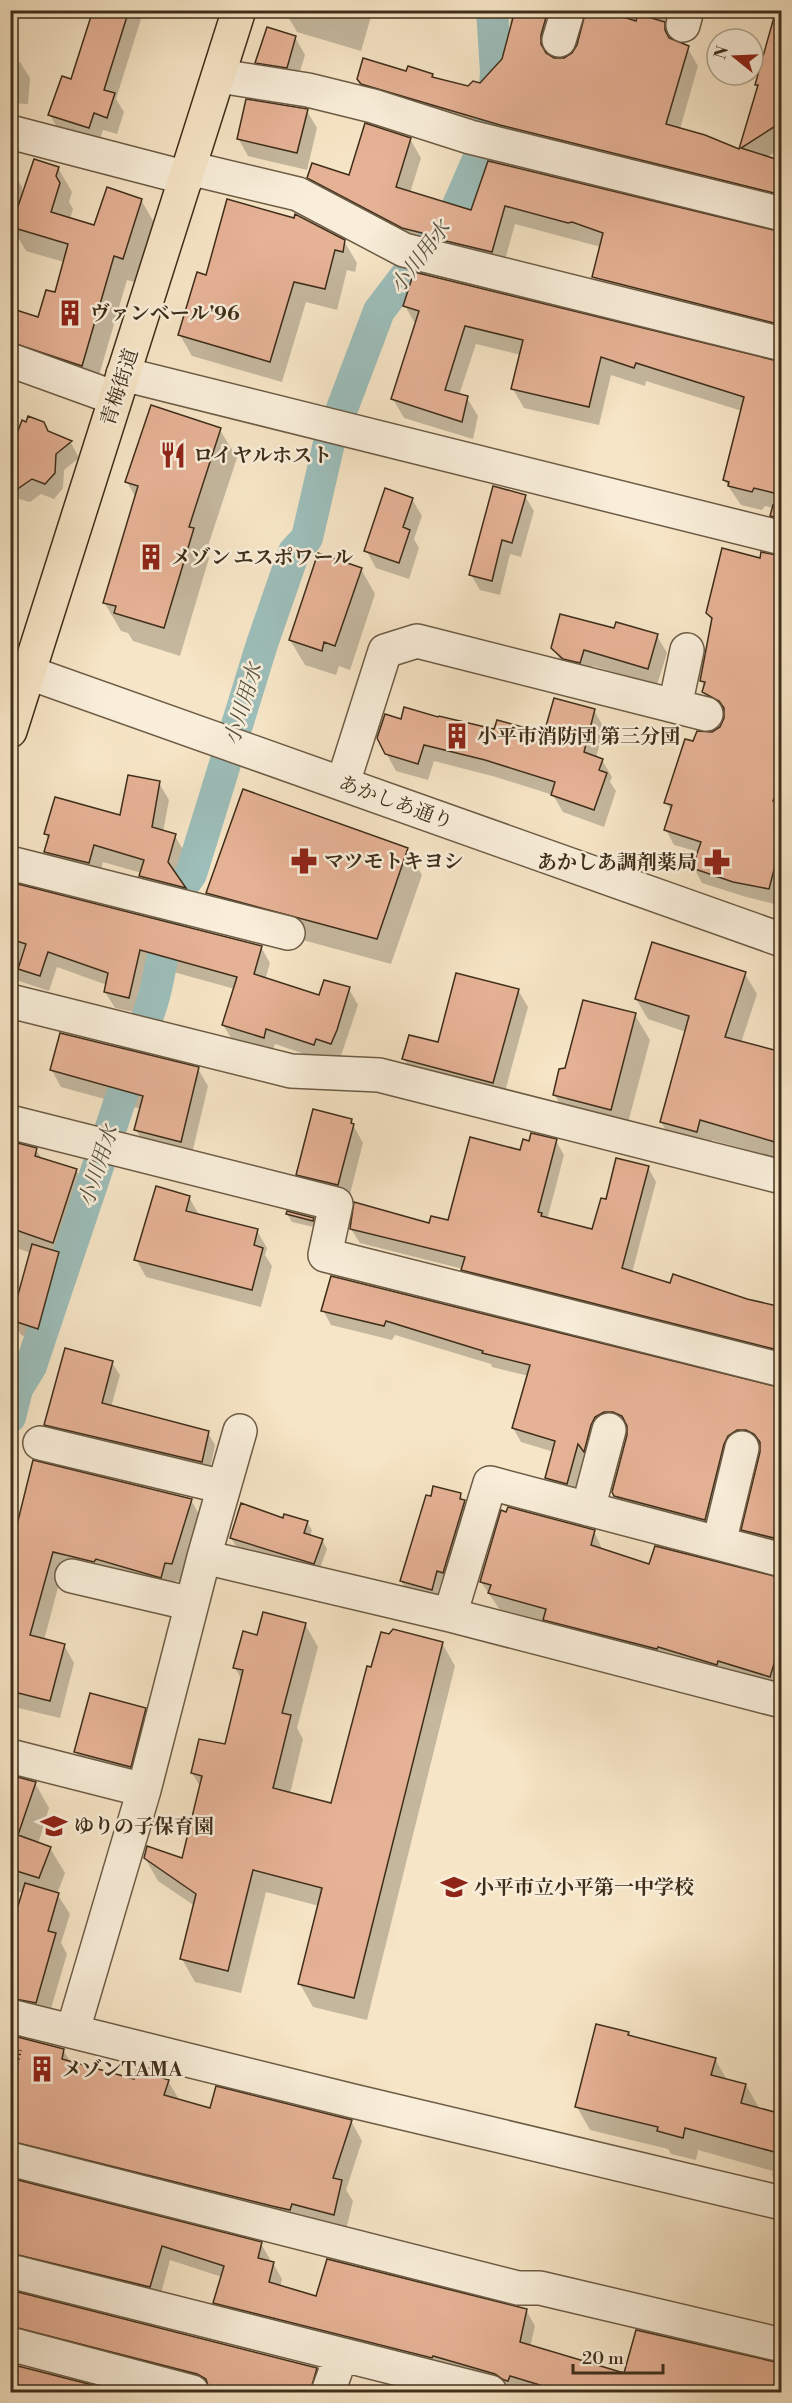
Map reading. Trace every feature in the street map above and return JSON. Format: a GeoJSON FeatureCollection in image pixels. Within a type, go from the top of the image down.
{"type":"FeatureCollection","features":[{"type":"Feature","properties":{"kind":"main road","name":"青梅街道"},"geometry":{"type":"LineString","coordinates":[[10,731],[20,669],[119,386],[239,10]]}},
{"type":"Feature","properties":{"kind":"street"},"geometry":{"type":"LineString","coordinates":[[219,76],[309,90],[373,106],[470,137],[782,214]]}},
{"type":"Feature","properties":{"kind":"street"},"geometry":{"type":"LineString","coordinates":[[10,132],[188,173],[298,194],[416,253],[782,344]]}},
{"type":"Feature","properties":{"kind":"street"},"geometry":{"type":"LineString","coordinates":[[10,360],[119,386],[338,429],[782,538]]}},
{"type":"Feature","properties":{"kind":"street"},"geometry":{"type":"LineString","coordinates":[[343,783],[385,651],[417,641],[706,714]]}},
{"type":"Feature","properties":{"kind":"street"},"geometry":{"type":"LineString","coordinates":[[675,706],[687,651]]}},
{"type":"Feature","properties":{"kind":"street","name":"あかしあ通り"},"geometry":{"type":"LineString","coordinates":[[20,669],[782,940]]}},
{"type":"Feature","properties":{"kind":"street"},"geometry":{"type":"LineString","coordinates":[[10,863],[288,933]]}},
{"type":"Feature","properties":{"kind":"street"},"geometry":{"type":"LineString","coordinates":[[10,1001],[291,1071],[379,1076],[782,1177]]}},
{"type":"Feature","properties":{"kind":"street"},"geometry":{"type":"LineString","coordinates":[[10,1122],[336,1204],[325,1255],[782,1370]]}},
{"type":"Feature","properties":{"kind":"street"},"geometry":{"type":"LineString","coordinates":[[588,1509],[609,1430]]}},
{"type":"Feature","properties":{"kind":"street"},"geometry":{"type":"LineString","coordinates":[[73,2030],[144,1790],[204,1557],[240,1431]]}},
{"type":"Feature","properties":{"kind":"street"},"geometry":{"type":"LineString","coordinates":[[40,1443],[224,1487]]}},
{"type":"Feature","properties":{"kind":"street"},"geometry":{"type":"LineString","coordinates":[[719,1544],[742,1448]]}},
{"type":"Feature","properties":{"kind":"street"},"geometry":{"type":"LineString","coordinates":[[450,1615],[490,1483],[782,1560]]}},
{"type":"Feature","properties":{"kind":"street"},"geometry":{"type":"LineString","coordinates":[[204,1557],[450,1615],[782,1701]]}},
{"type":"Feature","properties":{"kind":"street"},"geometry":{"type":"LineString","coordinates":[[72,1576],[192,1604]]}},
{"type":"Feature","properties":{"kind":"street"},"geometry":{"type":"LineString","coordinates":[[10,1756],[144,1790]]}},
{"type":"Feature","properties":{"kind":"street"},"geometry":{"type":"LineString","coordinates":[[19,2018],[353,2101],[782,2203]]}},
{"type":"Feature","properties":{"kind":"street"},"geometry":{"type":"LineString","coordinates":[[10,2160],[518,2288],[540,2288],[782,2345]]}},
{"type":"Feature","properties":{"kind":"street"},"geometry":{"type":"LineString","coordinates":[[10,2271],[341,2356],[389,2380],[490,2392]]}},
{"type":"Feature","properties":{"kind":"street"},"geometry":{"type":"LineString","coordinates":[[10,2344],[192,2392]]}},
{"type":"Feature","properties":{"kind":"street"},"geometry":{"type":"LineString","coordinates":[[328,2392],[341,2356]]}},
{"type":"Feature","properties":{"kind":"path"},"geometry":{"type":"LineString","coordinates":[[10,2090],[19,2018]]}},
{"type":"Feature","properties":{"kind":"building"},"geometry":{"type":"Polygon","coordinates":[[[93,10],[129,10],[104,90],[115,93],[107,118],[94,113],[89,128],[48,115],[62,76],[71,79],[93,10]]]}},
{"type":"Feature","properties":{"kind":"building"},"geometry":{"type":"Polygon","coordinates":[[[515,10],[548,10],[541,35],[541,44],[546,53],[554,58],[564,58],[572,53],[577,45],[586,10],[601,10],[636,21],[638,14],[665,22],[665,30],[669,38],[689,46],[666,124],[705,135],[739,149],[757,87],[765,87],[765,49],[774,17],[782,18],[782,107],[777,125],[741,148],[782,161],[782,195],[500,125],[361,84],[357,79],[363,58],[406,71],[408,66],[433,74],[432,77],[468,86],[473,81],[480,83],[502,59],[515,10]]]}},
{"type":"Feature","properties":{"kind":"building"},"geometry":{"type":"Polygon","coordinates":[[[267,27],[296,36],[287,68],[255,63],[267,27]]]}},
{"type":"Feature","properties":{"kind":"building"},"geometry":{"type":"Polygon","coordinates":[[[246,99],[308,109],[297,153],[237,139],[246,99]]]}},
{"type":"Feature","properties":{"kind":"building"},"geometry":{"type":"Polygon","coordinates":[[[365,123],[411,138],[396,187],[471,210],[488,161],[782,232],[782,325],[592,277],[603,233],[572,222],[568,223],[505,206],[492,252],[425,236],[426,234],[402,228],[307,178],[312,163],[349,175],[365,123]]]}},
{"type":"Feature","properties":{"kind":"building"},"geometry":{"type":"Polygon","coordinates":[[[34,159],[59,167],[56,176],[60,183],[51,212],[94,225],[107,187],[142,199],[123,259],[114,256],[82,366],[10,342],[10,308],[38,317],[46,290],[55,292],[68,244],[11,227],[34,159]]]}},
{"type":"Feature","properties":{"kind":"building"},"geometry":{"type":"Polygon","coordinates":[[[227,199],[294,218],[295,214],[345,240],[343,252],[335,250],[325,289],[294,282],[270,362],[178,335],[197,272],[206,275],[227,199]]]}},
{"type":"Feature","properties":{"kind":"building"},"geometry":{"type":"Polygon","coordinates":[[[414,272],[782,362],[782,495],[754,488],[752,492],[728,486],[729,482],[723,480],[744,397],[636,363],[634,368],[601,357],[589,407],[511,389],[523,340],[465,326],[445,390],[468,396],[462,422],[391,399],[419,311],[403,306],[414,272]]]}},
{"type":"Feature","properties":{"kind":"building"},"geometry":{"type":"Polygon","coordinates":[[[151,405],[221,428],[189,527],[194,528],[164,628],[114,613],[116,606],[103,603],[138,486],[125,482],[151,405]]]}},
{"type":"Feature","properties":{"kind":"building"},"geometry":{"type":"Polygon","coordinates":[[[28,416],[44,422],[48,431],[72,441],[56,454],[55,473],[45,484],[32,479],[10,494],[10,452],[22,420],[26,422],[28,416]]]}},
{"type":"Feature","properties":{"kind":"building"},"geometry":{"type":"Polygon","coordinates":[[[493,486],[526,495],[512,543],[502,540],[492,581],[469,575],[493,486]]]}},
{"type":"Feature","properties":{"kind":"building"},"geometry":{"type":"Polygon","coordinates":[[[385,488],[413,498],[403,527],[410,530],[399,563],[364,551],[385,488]]]}},
{"type":"Feature","properties":{"kind":"building"},"geometry":{"type":"Polygon","coordinates":[[[773,505],[782,506],[782,519],[770,516],[773,505]]]}},
{"type":"Feature","properties":{"kind":"building"},"geometry":{"type":"Polygon","coordinates":[[[722,548],[760,558],[761,552],[782,556],[782,776],[773,801],[782,804],[782,839],[769,889],[733,882],[692,868],[701,842],[664,830],[672,805],[664,803],[685,739],[693,741],[697,731],[712,732],[720,727],[724,718],[724,708],[719,701],[702,692],[705,682],[700,681],[712,618],[706,613],[722,548]]]}},
{"type":"Feature","properties":{"kind":"building"},"geometry":{"type":"Polygon","coordinates":[[[318,553],[362,568],[335,646],[324,642],[322,651],[289,640],[318,553]]]}},
{"type":"Feature","properties":{"kind":"building"},"geometry":{"type":"Polygon","coordinates":[[[560,614],[614,628],[616,622],[658,634],[648,669],[584,650],[580,663],[563,659],[551,648],[560,614]]]}},
{"type":"Feature","properties":{"kind":"building"},"geometry":{"type":"Polygon","coordinates":[[[554,698],[595,709],[584,752],[603,759],[599,770],[607,773],[594,810],[551,795],[555,782],[485,760],[424,745],[418,764],[385,754],[377,738],[385,714],[401,719],[404,707],[494,729],[497,720],[544,733],[554,698]]]}},
{"type":"Feature","properties":{"kind":"building"},"geometry":{"type":"Polygon","coordinates":[[[128,775],[160,781],[152,827],[176,834],[168,862],[186,888],[139,876],[144,860],[94,845],[89,863],[44,852],[49,835],[44,834],[55,797],[120,815],[128,775]]]}},
{"type":"Feature","properties":{"kind":"building"},"geometry":{"type":"Polygon","coordinates":[[[243,789],[408,848],[377,939],[206,893],[243,789]]]}},
{"type":"Feature","properties":{"kind":"building"},"geometry":{"type":"Polygon","coordinates":[[[10,882],[262,946],[254,974],[319,995],[324,980],[350,987],[331,1044],[316,1039],[314,1045],[266,1029],[264,1038],[222,1025],[237,977],[140,950],[129,998],[104,992],[108,973],[48,952],[40,976],[18,969],[26,944],[10,939],[10,882]]]}},
{"type":"Feature","properties":{"kind":"building"},"geometry":{"type":"Polygon","coordinates":[[[652,942],[746,972],[725,1037],[782,1052],[782,1119],[775,1142],[700,1120],[697,1132],[660,1122],[689,1016],[635,999],[652,942]]]}},
{"type":"Feature","properties":{"kind":"building"},"geometry":{"type":"Polygon","coordinates":[[[456,973],[519,989],[493,1083],[402,1059],[409,1035],[438,1042],[456,973]]]}},
{"type":"Feature","properties":{"kind":"building"},"geometry":{"type":"Polygon","coordinates":[[[583,1000],[636,1013],[611,1110],[553,1095],[559,1069],[565,1068],[583,1000]]]}},
{"type":"Feature","properties":{"kind":"building"},"geometry":{"type":"Polygon","coordinates":[[[60,1033],[199,1067],[181,1142],[134,1130],[143,1096],[50,1070],[60,1033]]]}},
{"type":"Feature","properties":{"kind":"building"},"geometry":{"type":"Polygon","coordinates":[[[313,1109],[352,1119],[351,1123],[354,1124],[338,1185],[296,1175],[313,1109]]]}},
{"type":"Feature","properties":{"kind":"building"},"geometry":{"type":"Polygon","coordinates":[[[531,1133],[557,1139],[538,1212],[542,1213],[541,1216],[592,1229],[601,1198],[606,1199],[616,1158],[649,1166],[622,1268],[670,1283],[673,1274],[747,1299],[782,1307],[782,1351],[461,1270],[465,1257],[350,1229],[354,1202],[429,1223],[431,1216],[448,1220],[470,1137],[520,1150],[523,1139],[529,1141],[531,1133]]]}},
{"type":"Feature","properties":{"kind":"building"},"geometry":{"type":"Polygon","coordinates":[[[10,1141],[37,1148],[35,1156],[77,1169],[53,1243],[10,1228],[10,1141]]]}},
{"type":"Feature","properties":{"kind":"building"},"geometry":{"type":"Polygon","coordinates":[[[156,1186],[190,1196],[186,1211],[258,1229],[254,1245],[263,1248],[252,1290],[134,1260],[156,1186]]]}},
{"type":"Feature","properties":{"kind":"building"},"geometry":{"type":"Polygon","coordinates":[[[287,1211],[314,1218],[313,1221],[286,1214],[287,1211]]]}},
{"type":"Feature","properties":{"kind":"building"},"geometry":{"type":"Polygon","coordinates":[[[32,1244],[59,1252],[38,1329],[11,1320],[32,1244]]]}},
{"type":"Feature","properties":{"kind":"building"},"geometry":{"type":"Polygon","coordinates":[[[331,1276],[782,1388],[782,1540],[741,1530],[760,1452],[760,1442],[754,1434],[746,1430],[737,1430],[728,1436],[705,1520],[614,1496],[612,1492],[627,1435],[627,1426],[622,1416],[613,1412],[604,1412],[595,1417],[584,1452],[578,1444],[567,1484],[545,1478],[555,1441],[512,1428],[530,1365],[482,1353],[483,1351],[386,1321],[384,1326],[321,1311],[331,1276]]]}},
{"type":"Feature","properties":{"kind":"building"},"geometry":{"type":"Polygon","coordinates":[[[65,1348],[113,1361],[102,1403],[209,1431],[202,1462],[44,1425],[65,1348]]]}},
{"type":"Feature","properties":{"kind":"building"},"geometry":{"type":"Polygon","coordinates":[[[33,1460],[192,1499],[172,1564],[165,1563],[161,1578],[96,1559],[94,1562],[53,1552],[30,1635],[65,1644],[50,1701],[10,1691],[10,1553],[33,1460]]]}},
{"type":"Feature","properties":{"kind":"building"},"geometry":{"type":"Polygon","coordinates":[[[433,1486],[461,1493],[460,1499],[465,1500],[443,1573],[437,1571],[432,1590],[400,1581],[426,1495],[431,1496],[433,1486]]]}},
{"type":"Feature","properties":{"kind":"building"},"geometry":{"type":"Polygon","coordinates":[[[241,1503],[283,1518],[284,1514],[308,1521],[304,1533],[323,1539],[314,1564],[230,1538],[241,1503]]]}},
{"type":"Feature","properties":{"kind":"building"},"geometry":{"type":"Polygon","coordinates":[[[508,1507],[595,1530],[591,1545],[649,1564],[655,1546],[782,1578],[782,1638],[770,1677],[718,1661],[717,1665],[658,1647],[657,1649],[543,1620],[546,1609],[488,1593],[491,1585],[480,1582],[501,1510],[506,1512],[508,1507]]]}},
{"type":"Feature","properties":{"kind":"building"},"geometry":{"type":"Polygon","coordinates":[[[263,1612],[306,1623],[282,1713],[291,1715],[273,1788],[331,1803],[367,1666],[371,1667],[381,1632],[389,1634],[393,1629],[443,1642],[354,1998],[298,1984],[322,1888],[253,1870],[228,1971],[180,1959],[196,1894],[144,1858],[147,1846],[182,1858],[202,1776],[191,1773],[199,1739],[225,1744],[243,1670],[233,1668],[243,1631],[257,1635],[263,1612]]]}},
{"type":"Feature","properties":{"kind":"building"},"geometry":{"type":"Polygon","coordinates":[[[90,1693],[146,1708],[131,1767],[74,1752],[90,1693]]]}},
{"type":"Feature","properties":{"kind":"building"},"geometry":{"type":"Polygon","coordinates":[[[10,1775],[36,1782],[18,1835],[51,1847],[39,1878],[10,1869],[10,1775]]]}},
{"type":"Feature","properties":{"kind":"building"},"geometry":{"type":"Polygon","coordinates":[[[25,1883],[59,1893],[48,1931],[56,1933],[36,2003],[10,1998],[10,1932],[25,1883]]]}},
{"type":"Feature","properties":{"kind":"building"},"geometry":{"type":"Polygon","coordinates":[[[596,2024],[629,2032],[628,2035],[716,2058],[711,2075],[746,2084],[741,2103],[782,2114],[782,2154],[685,2128],[683,2138],[657,2131],[658,2127],[575,2107],[596,2024]]]}},
{"type":"Feature","properties":{"kind":"building"},"geometry":{"type":"Polygon","coordinates":[[[10,2035],[64,2049],[62,2059],[134,2079],[137,2070],[169,2080],[164,2095],[210,2108],[216,2086],[352,2120],[333,2178],[342,2180],[334,2215],[292,2204],[290,2210],[272,2206],[10,2141],[10,2035]]]}},
{"type":"Feature","properties":{"kind":"building"},"geometry":{"type":"Polygon","coordinates":[[[10,2178],[262,2242],[258,2258],[274,2262],[269,2282],[316,2296],[327,2259],[527,2309],[520,2342],[624,2373],[636,2330],[780,2363],[782,2364],[782,2392],[563,2392],[510,2376],[508,2381],[504,2380],[495,2374],[433,2356],[432,2358],[213,2303],[224,2266],[162,2246],[150,2287],[10,2253],[10,2178]]]}},
{"type":"Feature","properties":{"kind":"building"},"geometry":{"type":"Polygon","coordinates":[[[10,2290],[317,2368],[310,2392],[210,2392],[206,2379],[197,2374],[10,2326],[10,2290]]]}},
{"type":"Feature","properties":{"kind":"building"},"geometry":{"type":"Polygon","coordinates":[[[10,2364],[120,2392],[10,2392],[10,2364]]]}},
{"type":"Feature","properties":{"kind":"waterway","name":"小川用水"},"geometry":{"type":"LineString","coordinates":[[10,1417],[17,1389],[31,1366],[152,1003],[175,902],[191,874],[262,644],[294,552],[307,538],[329,443],[379,311],[456,210],[479,157],[493,115],[496,72],[492,10]]}},
{"type":"Feature","properties":{"kind":"place","name":"ヴァンベール'96"},"geometry":{"type":"Point","coordinates":[70,313]}},
{"type":"Feature","properties":{"kind":"place","name":"ロイヤルホスト"},"geometry":{"type":"Point","coordinates":[173,455]}},
{"type":"Feature","properties":{"kind":"place","name":"メゾン エスポワール"},"geometry":{"type":"Point","coordinates":[151,557]}},
{"type":"Feature","properties":{"kind":"place","name":"小平市消防団 第三分団"},"geometry":{"type":"Point","coordinates":[457,736]}},
{"type":"Feature","properties":{"kind":"place","name":"マツモトキヨシ"},"geometry":{"type":"Point","coordinates":[304,861]}},
{"type":"Feature","properties":{"kind":"place","name":"あかしあ調剤薬局"},"geometry":{"type":"Point","coordinates":[717,862]}},
{"type":"Feature","properties":{"kind":"place","name":"ゆりの子保育園"},"geometry":{"type":"Point","coordinates":[54,1826]}},
{"type":"Feature","properties":{"kind":"place","name":"小平市立小平第一中学校"},"geometry":{"type":"Point","coordinates":[454,1887]}},
{"type":"Feature","properties":{"kind":"place","name":"メゾンTAMA"},"geometry":{"type":"Point","coordinates":[42,2069]}}]}
